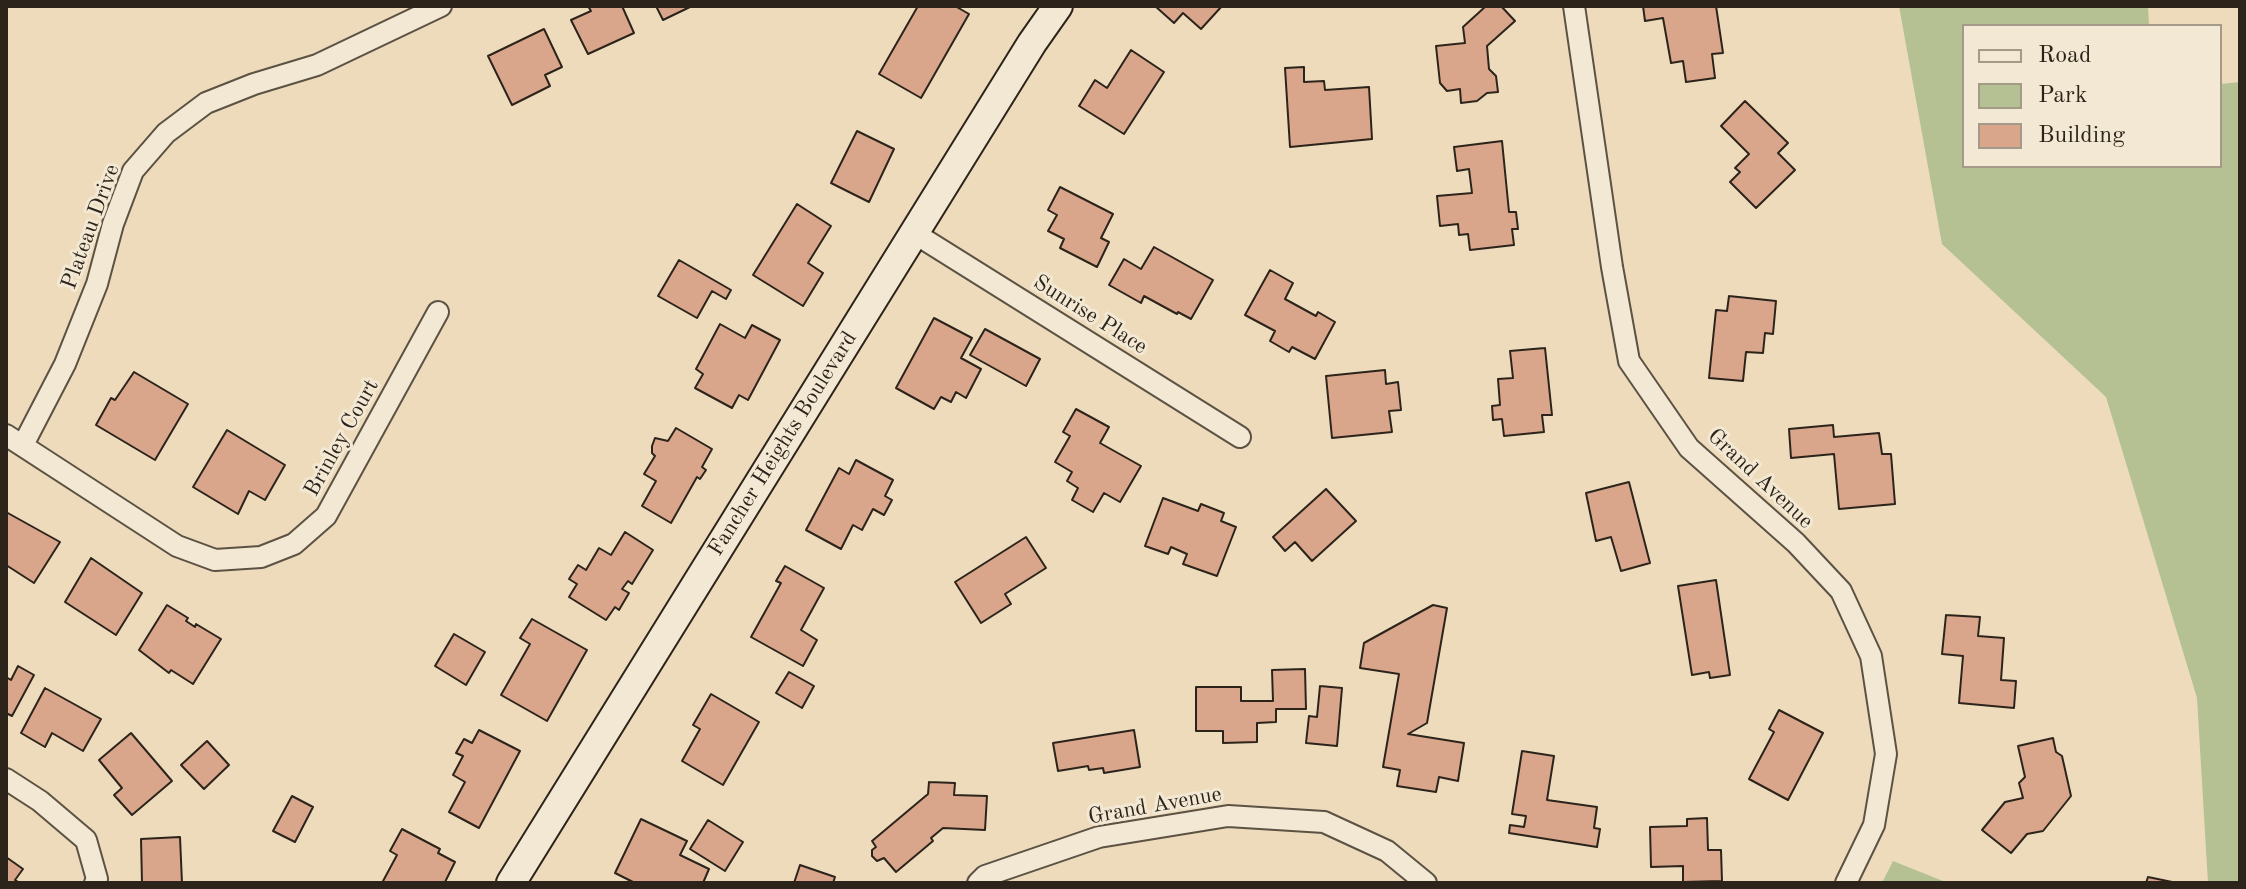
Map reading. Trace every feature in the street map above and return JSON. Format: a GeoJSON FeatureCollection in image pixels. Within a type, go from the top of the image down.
{"type":"FeatureCollection","features":[{"type":"Feature","properties":{"kind":"street","name":"Plateau Drive"},"geometry":{"type":"LineString","coordinates":[[15,440],[65,364],[97,284],[113,224],[133,171],[166,133],[206,103],[254,84],[317,65],[441,6]]}},
{"type":"Feature","properties":{"kind":"street","name":"Fancher Heights Boulevard"},"geometry":{"type":"LineString","coordinates":[[511,883],[1024,55],[1058,6]]}},
{"type":"Feature","properties":{"kind":"street","name":"Grand Avenue"},"geometry":{"type":"LineString","coordinates":[[1574,6],[1612,267],[1629,361],[1689,448],[1796,543],[1841,591],[1871,656],[1886,754],[1874,825],[1846,883]]}},
{"type":"Feature","properties":{"kind":"street","name":"Sunrise Place"},"geometry":{"type":"LineString","coordinates":[[914,233],[1240,437]]}},
{"type":"Feature","properties":{"kind":"street","name":"Brinley Court"},"geometry":{"type":"LineString","coordinates":[[15,440],[177,546],[215,560],[261,557],[294,544],[326,516],[438,312]]}},
{"type":"Feature","properties":{"kind":"street"},"geometry":{"type":"LineString","coordinates":[[6,779],[40,801],[86,840],[97,879],[95,883]]}},
{"type":"Feature","properties":{"kind":"street","name":"Grand Avenue"},"geometry":{"type":"LineString","coordinates":[[978,883],[985,876],[1099,837],[1228,816],[1324,822],[1387,851],[1426,883]]}},
{"type":"Feature","properties":{"kind":"green space"},"geometry":{"type":"Polygon","coordinates":[[[1899,6],[2148,6],[2149,24],[1962,24],[1962,168],[2222,168],[2222,84],[2240,82],[2240,883],[2208,883],[2197,698],[2106,397],[1942,244],[1899,6]]]}},
{"type":"Feature","properties":{"kind":"green space"},"geometry":{"type":"Polygon","coordinates":[[[1893,861],[1948,883],[1882,883],[1893,861]]]}},
{"type":"Feature","properties":{"kind":"building"},"geometry":{"type":"Polygon","coordinates":[[[588,6],[622,6],[634,33],[588,54],[571,20],[591,11],[588,6]]]}},
{"type":"Feature","properties":{"kind":"building"},"geometry":{"type":"Polygon","coordinates":[[[656,6],[692,6],[663,20],[656,6]]]}},
{"type":"Feature","properties":{"kind":"building"},"geometry":{"type":"Polygon","coordinates":[[[918,6],[955,6],[969,14],[921,98],[879,74],[918,6]]]}},
{"type":"Feature","properties":{"kind":"building"},"geometry":{"type":"Polygon","coordinates":[[[1155,6],[1222,6],[1201,29],[1183,13],[1174,23],[1155,6]]]}},
{"type":"Feature","properties":{"kind":"building"},"geometry":{"type":"Polygon","coordinates":[[[1486,6],[1501,6],[1515,21],[1487,46],[1489,69],[1496,76],[1498,92],[1487,93],[1477,101],[1461,103],[1460,89],[1447,91],[1440,83],[1436,46],[1465,43],[1463,27],[1486,6]]]}},
{"type":"Feature","properties":{"kind":"building"},"geometry":{"type":"Polygon","coordinates":[[[1643,6],[1716,6],[1723,53],[1712,54],[1715,78],[1686,82],[1683,61],[1671,63],[1663,18],[1645,21],[1643,6]]]}},
{"type":"Feature","properties":{"kind":"building"},"geometry":{"type":"Polygon","coordinates":[[[544,29],[562,67],[545,75],[550,86],[512,105],[488,56],[544,29]]]}},
{"type":"Feature","properties":{"kind":"building"},"geometry":{"type":"Polygon","coordinates":[[[1131,50],[1164,72],[1124,134],[1079,106],[1095,80],[1107,88],[1131,50]]]}},
{"type":"Feature","properties":{"kind":"building"},"geometry":{"type":"Polygon","coordinates":[[[1304,67],[1304,82],[1324,81],[1325,90],[1369,87],[1372,139],[1290,147],[1285,68],[1304,67]]]}},
{"type":"Feature","properties":{"kind":"building"},"geometry":{"type":"Polygon","coordinates":[[[1745,101],[1788,143],[1778,153],[1795,170],[1756,208],[1730,182],[1740,172],[1735,168],[1749,154],[1721,126],[1745,101]]]}},
{"type":"Feature","properties":{"kind":"building"},"geometry":{"type":"Polygon","coordinates":[[[857,131],[894,149],[869,202],[831,183],[857,131]]]}},
{"type":"Feature","properties":{"kind":"building"},"geometry":{"type":"Polygon","coordinates":[[[1502,141],[1509,212],[1516,212],[1518,229],[1512,229],[1514,245],[1470,250],[1468,234],[1459,235],[1458,224],[1440,226],[1437,196],[1472,193],[1469,169],[1457,171],[1454,147],[1502,141]]]}},
{"type":"Feature","properties":{"kind":"building"},"geometry":{"type":"Polygon","coordinates":[[[1060,187],[1113,214],[1101,238],[1109,242],[1097,267],[1060,248],[1064,239],[1048,231],[1057,215],[1048,210],[1060,187]]]}},
{"type":"Feature","properties":{"kind":"building"},"geometry":{"type":"Polygon","coordinates":[[[797,204],[831,226],[808,263],[823,273],[803,306],[753,275],[797,204]]]}},
{"type":"Feature","properties":{"kind":"building"},"geometry":{"type":"Polygon","coordinates":[[[1154,247],[1213,280],[1191,319],[1144,296],[1141,303],[1109,285],[1124,259],[1141,269],[1154,247]]]}},
{"type":"Feature","properties":{"kind":"building"},"geometry":{"type":"Polygon","coordinates":[[[679,260],[731,290],[726,299],[712,291],[697,318],[658,296],[679,260]]]}},
{"type":"Feature","properties":{"kind":"building"},"geometry":{"type":"Polygon","coordinates":[[[1270,270],[1293,283],[1285,299],[1316,316],[1318,312],[1335,322],[1315,359],[1292,347],[1289,352],[1270,341],[1275,331],[1245,315],[1270,270]]]}},
{"type":"Feature","properties":{"kind":"building"},"geometry":{"type":"Polygon","coordinates":[[[1729,296],[1776,301],[1773,334],[1765,333],[1763,353],[1746,352],[1743,381],[1709,378],[1716,310],[1727,311],[1729,296]]]}},
{"type":"Feature","properties":{"kind":"building"},"geometry":{"type":"Polygon","coordinates":[[[934,318],[972,338],[961,358],[981,369],[966,398],[956,392],[951,402],[941,397],[934,409],[896,388],[934,318]]]}},
{"type":"Feature","properties":{"kind":"building"},"geometry":{"type":"Polygon","coordinates":[[[720,324],[745,338],[752,325],[780,340],[748,400],[739,395],[732,408],[695,388],[703,374],[696,369],[720,324]]]}},
{"type":"Feature","properties":{"kind":"building"},"geometry":{"type":"Polygon","coordinates":[[[985,329],[1040,359],[1026,386],[970,355],[985,329]]]}},
{"type":"Feature","properties":{"kind":"building"},"geometry":{"type":"Polygon","coordinates":[[[1545,348],[1552,415],[1542,415],[1544,432],[1504,436],[1502,419],[1493,420],[1492,406],[1500,405],[1498,379],[1513,378],[1510,351],[1545,348]]]}},
{"type":"Feature","properties":{"kind":"building"},"geometry":{"type":"Polygon","coordinates":[[[1385,370],[1386,384],[1398,382],[1401,410],[1389,411],[1392,432],[1332,438],[1326,376],[1385,370]]]}},
{"type":"Feature","properties":{"kind":"building"},"geometry":{"type":"Polygon","coordinates":[[[134,372],[188,404],[155,460],[96,425],[111,398],[115,400],[134,372]]]}},
{"type":"Feature","properties":{"kind":"building"},"geometry":{"type":"Polygon","coordinates":[[[1076,409],[1109,427],[1100,443],[1141,466],[1120,502],[1104,493],[1093,512],[1072,500],[1078,488],[1067,481],[1072,472],[1055,462],[1070,436],[1063,432],[1076,409]]]}},
{"type":"Feature","properties":{"kind":"building"},"geometry":{"type":"Polygon","coordinates":[[[1833,425],[1834,437],[1879,433],[1882,454],[1891,454],[1895,504],[1839,509],[1834,454],[1791,458],[1789,429],[1833,425]]]}},
{"type":"Feature","properties":{"kind":"building"},"geometry":{"type":"Polygon","coordinates":[[[676,428],[712,449],[702,467],[706,470],[700,479],[697,477],[671,523],[642,506],[656,481],[644,474],[655,456],[652,446],[655,438],[668,441],[676,428]]]}},
{"type":"Feature","properties":{"kind":"building"},"geometry":{"type":"Polygon","coordinates":[[[227,430],[285,465],[265,500],[249,491],[238,514],[193,487],[227,430]]]}},
{"type":"Feature","properties":{"kind":"building"},"geometry":{"type":"Polygon","coordinates":[[[856,460],[893,480],[885,496],[892,500],[884,515],[873,509],[862,530],[853,525],[841,549],[806,530],[839,468],[849,474],[856,460]]]}},
{"type":"Feature","properties":{"kind":"building"},"geometry":{"type":"Polygon","coordinates":[[[1629,482],[1650,563],[1621,571],[1611,537],[1596,541],[1586,493],[1629,482]]]}},
{"type":"Feature","properties":{"kind":"building"},"geometry":{"type":"Polygon","coordinates":[[[1326,489],[1356,521],[1312,561],[1295,542],[1285,551],[1273,537],[1326,489]]]}},
{"type":"Feature","properties":{"kind":"building"},"geometry":{"type":"Polygon","coordinates":[[[1163,498],[1198,511],[1201,504],[1224,513],[1221,521],[1236,527],[1217,576],[1183,564],[1187,554],[1171,547],[1168,554],[1145,546],[1163,498]]]}},
{"type":"Feature","properties":{"kind":"building"},"geometry":{"type":"Polygon","coordinates":[[[6,512],[60,542],[34,583],[6,565],[6,512]]]}},
{"type":"Feature","properties":{"kind":"building"},"geometry":{"type":"Polygon","coordinates":[[[625,532],[653,550],[632,584],[628,581],[622,589],[629,593],[619,610],[615,607],[606,620],[569,597],[577,584],[569,579],[578,565],[586,570],[599,548],[611,555],[625,532]]]}},
{"type":"Feature","properties":{"kind":"building"},"geometry":{"type":"Polygon","coordinates":[[[1026,537],[1046,568],[1005,594],[1011,604],[981,623],[955,582],[1026,537]]]}},
{"type":"Feature","properties":{"kind":"building"},"geometry":{"type":"Polygon","coordinates":[[[91,558],[142,593],[116,635],[65,602],[91,558]]]}},
{"type":"Feature","properties":{"kind":"building"},"geometry":{"type":"Polygon","coordinates":[[[785,566],[824,588],[801,630],[817,640],[803,666],[751,637],[781,583],[776,581],[785,566]]]}},
{"type":"Feature","properties":{"kind":"building"},"geometry":{"type":"Polygon","coordinates":[[[1716,580],[1730,675],[1710,678],[1709,672],[1692,675],[1678,586],[1716,580]]]}},
{"type":"Feature","properties":{"kind":"building"},"geometry":{"type":"Polygon","coordinates":[[[167,605],[188,618],[186,621],[195,627],[196,624],[221,639],[193,684],[171,670],[169,673],[139,650],[167,605]]]}},
{"type":"Feature","properties":{"kind":"building"},"geometry":{"type":"Polygon","coordinates":[[[1433,605],[1447,608],[1427,723],[1408,734],[1464,743],[1458,781],[1439,777],[1436,792],[1397,786],[1400,770],[1383,767],[1399,674],[1360,668],[1364,643],[1433,605]]]}},
{"type":"Feature","properties":{"kind":"building"},"geometry":{"type":"Polygon","coordinates":[[[1946,615],[1980,617],[1978,636],[2004,638],[2001,680],[2016,681],[2014,708],[1959,703],[1963,656],[1942,654],[1946,615]]]}},
{"type":"Feature","properties":{"kind":"building"},"geometry":{"type":"Polygon","coordinates":[[[532,619],[587,650],[547,721],[501,695],[530,644],[520,638],[532,619]]]}},
{"type":"Feature","properties":{"kind":"building"},"geometry":{"type":"Polygon","coordinates":[[[454,634],[485,652],[466,685],[435,666],[454,634]]]}},
{"type":"Feature","properties":{"kind":"building"},"geometry":{"type":"Polygon","coordinates":[[[18,666],[34,675],[12,716],[6,713],[6,677],[11,680],[18,666]]]}},
{"type":"Feature","properties":{"kind":"building"},"geometry":{"type":"Polygon","coordinates":[[[1305,669],[1306,709],[1276,709],[1276,722],[1257,723],[1257,742],[1223,743],[1223,731],[1196,731],[1196,687],[1241,687],[1241,701],[1273,701],[1272,670],[1305,669]]]}},
{"type":"Feature","properties":{"kind":"building"},"geometry":{"type":"Polygon","coordinates":[[[789,672],[814,686],[802,708],[776,693],[789,672]]]}},
{"type":"Feature","properties":{"kind":"building"},"geometry":{"type":"Polygon","coordinates":[[[1320,686],[1342,688],[1337,746],[1306,743],[1309,716],[1317,717],[1320,686]]]}},
{"type":"Feature","properties":{"kind":"building"},"geometry":{"type":"Polygon","coordinates":[[[45,688],[101,719],[83,751],[52,733],[45,747],[21,733],[45,688]]]}},
{"type":"Feature","properties":{"kind":"building"},"geometry":{"type":"Polygon","coordinates":[[[711,694],[759,722],[723,785],[682,761],[700,729],[693,725],[711,694]]]}},
{"type":"Feature","properties":{"kind":"building"},"geometry":{"type":"Polygon","coordinates":[[[1779,710],[1823,733],[1788,800],[1749,779],[1774,732],[1769,729],[1779,710]]]}},
{"type":"Feature","properties":{"kind":"building"},"geometry":{"type":"Polygon","coordinates":[[[479,730],[520,751],[479,828],[449,812],[465,782],[453,775],[463,756],[456,753],[464,739],[472,743],[479,730]]]}},
{"type":"Feature","properties":{"kind":"building"},"geometry":{"type":"Polygon","coordinates":[[[1134,730],[1140,767],[1104,773],[1103,768],[1089,770],[1088,766],[1058,771],[1053,743],[1134,730]]]}},
{"type":"Feature","properties":{"kind":"building"},"geometry":{"type":"Polygon","coordinates":[[[131,733],[172,781],[132,815],[114,795],[122,788],[99,760],[131,733]]]}},
{"type":"Feature","properties":{"kind":"building"},"geometry":{"type":"Polygon","coordinates":[[[2053,738],[2056,752],[2062,756],[2071,796],[2043,831],[2027,834],[2011,853],[1982,830],[2005,802],[2023,798],[2019,783],[2025,777],[2018,746],[2053,738]]]}},
{"type":"Feature","properties":{"kind":"building"},"geometry":{"type":"Polygon","coordinates":[[[207,741],[229,765],[204,789],[181,765],[207,741]]]}},
{"type":"Feature","properties":{"kind":"building"},"geometry":{"type":"Polygon","coordinates":[[[1522,751],[1554,756],[1547,800],[1597,807],[1594,828],[1600,829],[1597,847],[1509,833],[1510,825],[1524,827],[1526,816],[1512,814],[1522,751]]]}},
{"type":"Feature","properties":{"kind":"building"},"geometry":{"type":"Polygon","coordinates":[[[929,782],[955,783],[954,795],[987,796],[985,830],[943,828],[931,838],[933,841],[896,872],[884,858],[877,861],[872,856],[872,850],[876,847],[872,841],[928,794],[929,782]]]}},
{"type":"Feature","properties":{"kind":"building"},"geometry":{"type":"Polygon","coordinates":[[[292,796],[313,807],[295,842],[273,831],[292,796]]]}},
{"type":"Feature","properties":{"kind":"building"},"geometry":{"type":"Polygon","coordinates":[[[1707,818],[1708,850],[1721,850],[1722,881],[1683,882],[1683,866],[1651,867],[1650,827],[1687,826],[1687,819],[1707,818]]]}},
{"type":"Feature","properties":{"kind":"building"},"geometry":{"type":"Polygon","coordinates":[[[641,819],[687,841],[680,855],[709,869],[703,883],[635,883],[615,873],[641,819]]]}},
{"type":"Feature","properties":{"kind":"building"},"geometry":{"type":"Polygon","coordinates":[[[708,820],[743,842],[725,871],[690,849],[708,820]]]}},
{"type":"Feature","properties":{"kind":"building"},"geometry":{"type":"Polygon","coordinates":[[[402,829],[440,849],[438,853],[455,862],[445,882],[382,883],[397,855],[390,851],[402,829]]]}},
{"type":"Feature","properties":{"kind":"building"},"geometry":{"type":"Polygon","coordinates":[[[180,837],[182,883],[142,883],[141,839],[180,837]]]}},
{"type":"Feature","properties":{"kind":"building"},"geometry":{"type":"Polygon","coordinates":[[[6,857],[23,869],[15,880],[20,883],[6,883],[6,857]]]}},
{"type":"Feature","properties":{"kind":"building"},"geometry":{"type":"Polygon","coordinates":[[[800,865],[835,877],[833,883],[794,883],[800,865]]]}},
{"type":"Feature","properties":{"kind":"building"},"geometry":{"type":"Polygon","coordinates":[[[2148,877],[2177,883],[2146,883],[2148,877]]]}}]}
